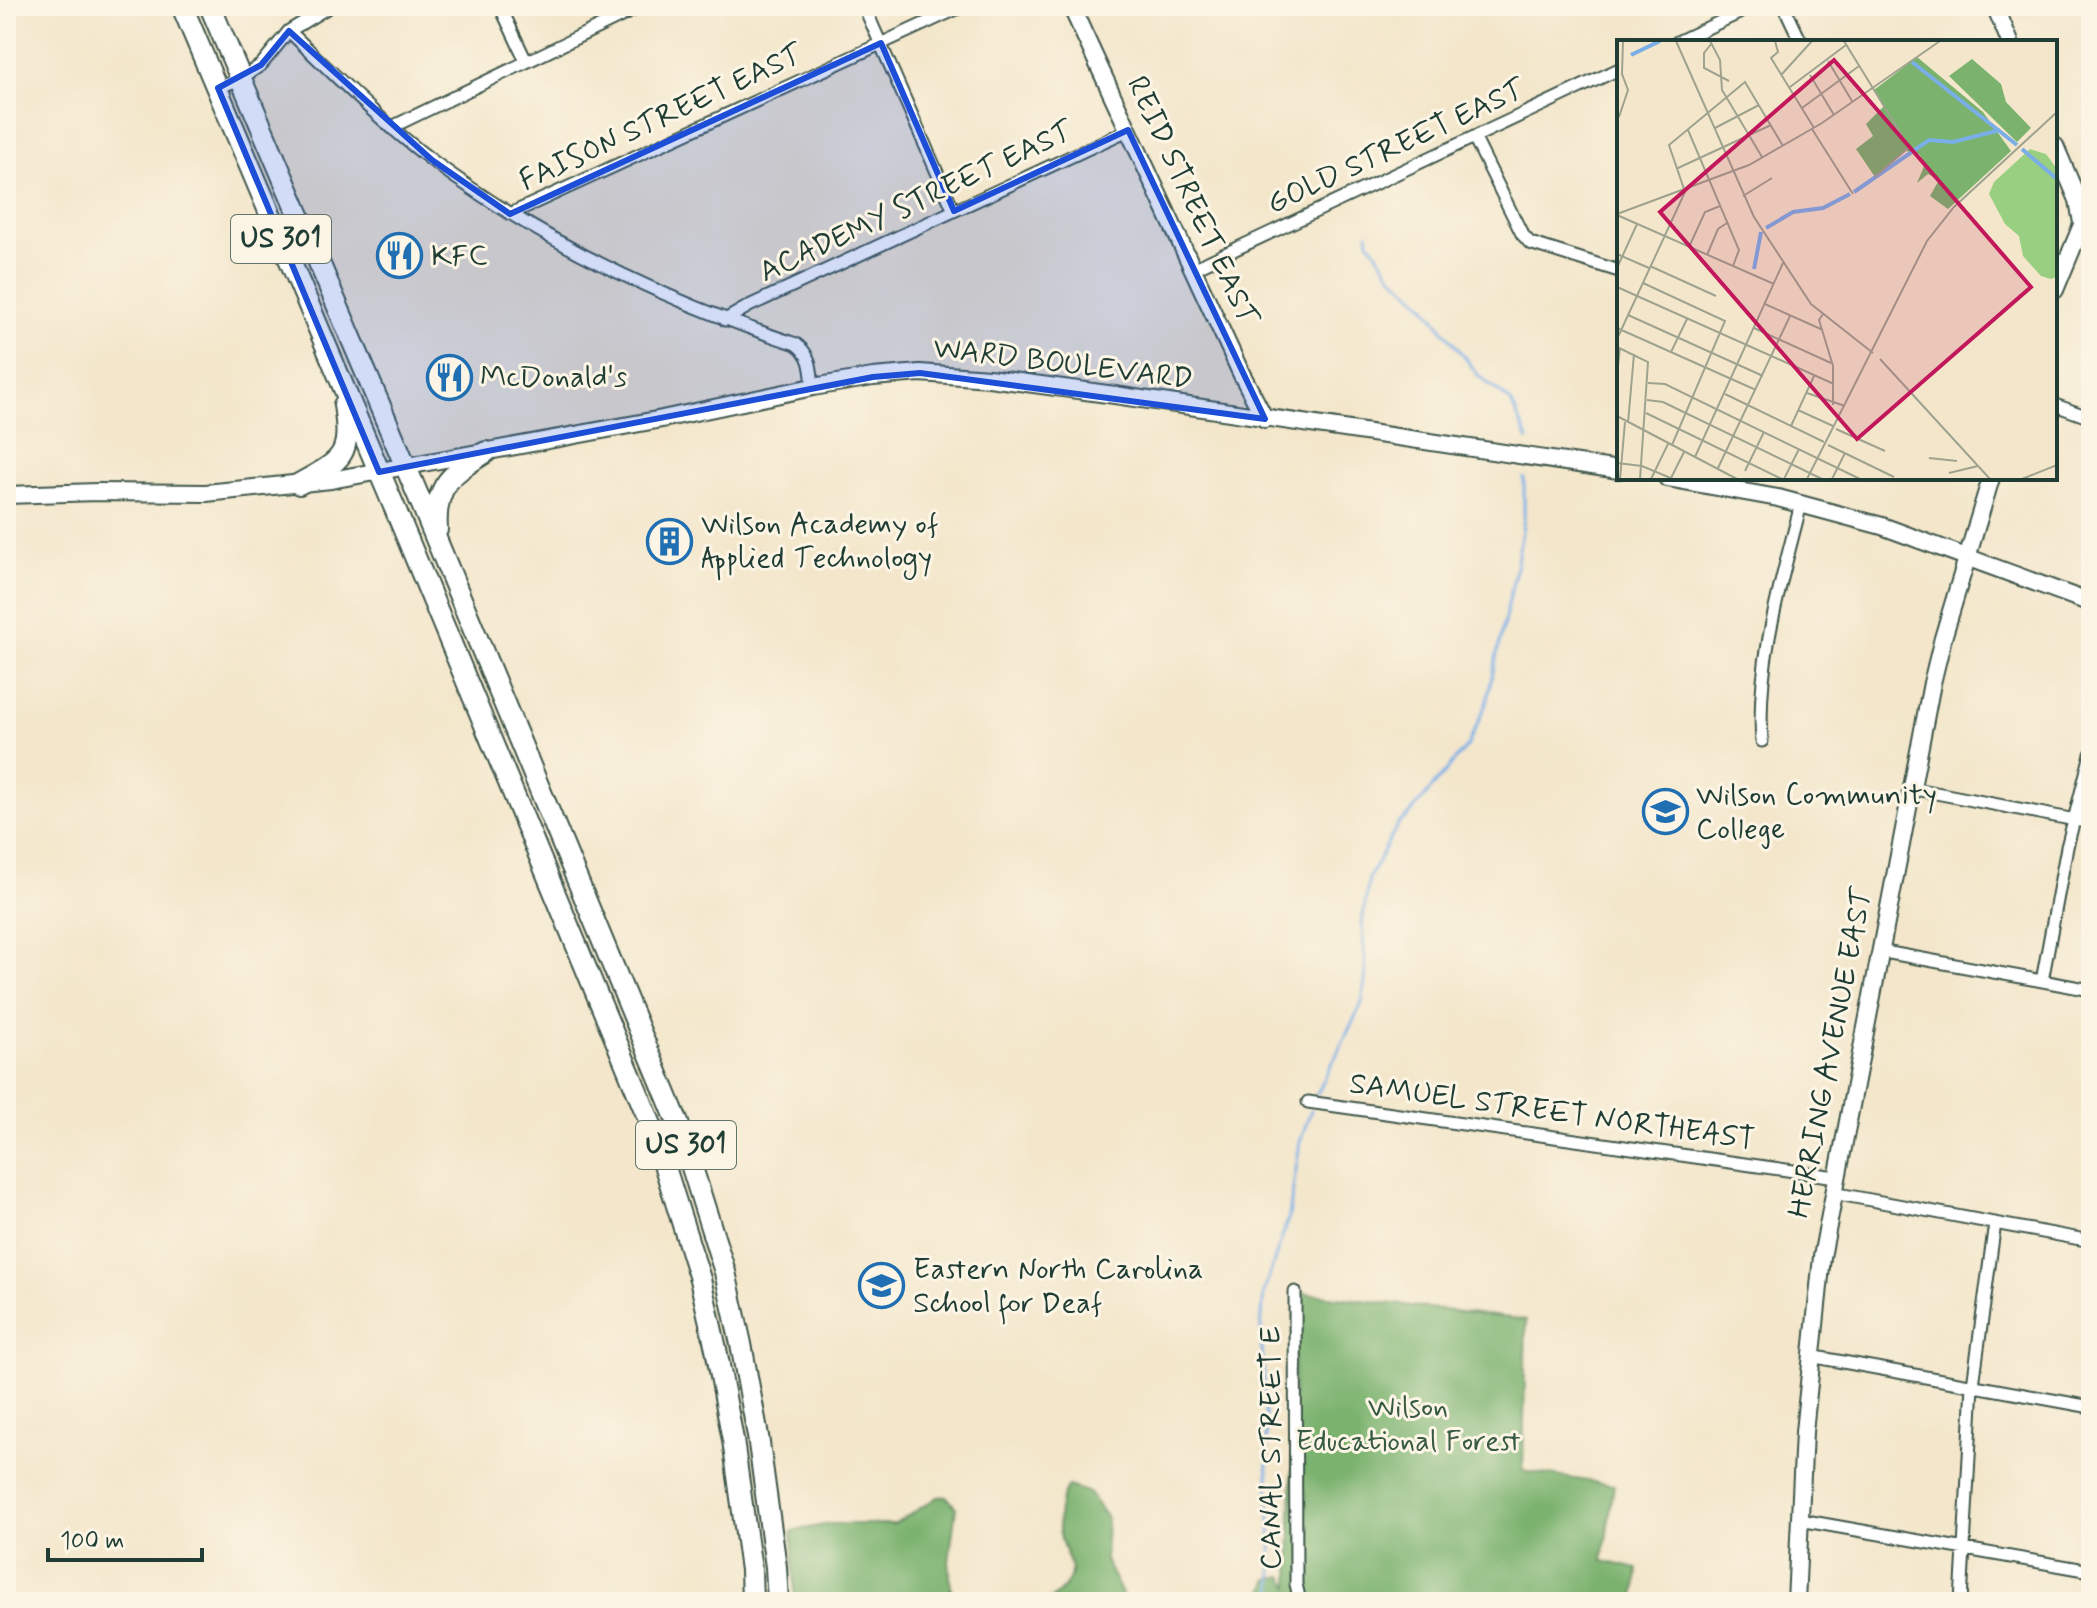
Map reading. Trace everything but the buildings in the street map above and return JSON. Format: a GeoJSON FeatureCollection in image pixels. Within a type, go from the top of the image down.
{"type":"FeatureCollection","features":[{"type":"Feature","properties":{"kind":"highway","name":"US 301"},"geometry":{"type":"LineString","coordinates":[[182,6],[654,1132],[700,1279],[716,1349],[733,1440],[751,1570],[752,1602]]}},
{"type":"Feature","properties":{"kind":"highway","name":"US 301"},"geometry":{"type":"LineString","coordinates":[[210,6],[642,1035],[701,1189],[725,1272],[741,1344],[762,1465],[778,1602]]}},
{"type":"Feature","properties":{"kind":"highway"},"geometry":{"type":"LineString","coordinates":[[299,484],[330,467],[345,447],[348,429],[341,381]]}},
{"type":"Feature","properties":{"kind":"highway"},"geometry":{"type":"LineString","coordinates":[[438,546],[436,506],[442,488],[456,472],[486,452]]}},
{"type":"Feature","properties":{"kind":"main road","name":"REID STREET EAST"},"geometry":{"type":"LineString","coordinates":[[1071,6],[1265,419]]}},
{"type":"Feature","properties":{"kind":"main road"},"geometry":{"type":"LineString","coordinates":[[1995,6],[2009,40]]}},
{"type":"Feature","properties":{"kind":"main road"},"geometry":{"type":"LineString","coordinates":[[2057,151],[2086,226]]}},
{"type":"Feature","properties":{"kind":"main road"},"geometry":{"type":"LineString","coordinates":[[2057,286],[2086,226],[2091,203]]}},
{"type":"Feature","properties":{"kind":"main road","name":"WARD BOULEVARD"},"geometry":{"type":"LineString","coordinates":[[6,495],[206,493],[299,484],[405,468],[813,387],[920,373],[989,378],[1617,470]]}},
{"type":"Feature","properties":{"kind":"main road"},"geometry":{"type":"LineString","coordinates":[[1677,480],[1801,504],[1882,526],[2091,603]]}},
{"type":"Feature","properties":{"kind":"main road","name":"HERRING AVENUE EAST"},"geometry":{"type":"LineString","coordinates":[[1796,1602],[1810,1356],[1834,1185],[1910,788],[1943,638],[1990,480]]}},
{"type":"Feature","properties":{"kind":"street"},"geometry":{"type":"LineString","coordinates":[[218,88],[240,79],[261,65],[289,31],[330,6]]}},
{"type":"Feature","properties":{"kind":"street"},"geometry":{"type":"LineString","coordinates":[[500,6],[526,61]]}},
{"type":"Feature","properties":{"kind":"street"},"geometry":{"type":"LineString","coordinates":[[392,127],[642,6]]}},
{"type":"Feature","properties":{"kind":"street"},"geometry":{"type":"LineString","coordinates":[[864,6],[954,211]]}},
{"type":"Feature","properties":{"kind":"street","name":"FAISON STREET EAST"},"geometry":{"type":"LineString","coordinates":[[510,214],[963,6]]}},
{"type":"Feature","properties":{"kind":"street"},"geometry":{"type":"LineString","coordinates":[[1681,40],[1754,6]]}},
{"type":"Feature","properties":{"kind":"street"},"geometry":{"type":"LineString","coordinates":[[1784,6],[1800,40]]}},
{"type":"Feature","properties":{"kind":"street"},"geometry":{"type":"LineString","coordinates":[[289,31],[392,127],[432,160],[510,214],[591,261],[661,294],[796,344],[806,351],[810,360],[813,387]]}},
{"type":"Feature","properties":{"kind":"street","name":"GOLD STREET EAST"},"geometry":{"type":"LineString","coordinates":[[1193,269],[1617,70]]}},
{"type":"Feature","properties":{"kind":"street","name":"ACADEMY STREET EAST"},"geometry":{"type":"LineString","coordinates":[[725,320],[749,306],[1128,130]]}},
{"type":"Feature","properties":{"kind":"street"},"geometry":{"type":"LineString","coordinates":[[1474,137],[1522,234],[1530,243],[1617,270]]}},
{"type":"Feature","properties":{"kind":"street"},"geometry":{"type":"LineString","coordinates":[[2057,406],[2091,418]]}},
{"type":"Feature","properties":{"kind":"street"},"geometry":{"type":"LineString","coordinates":[[1762,741],[1759,703],[1801,504]]}},
{"type":"Feature","properties":{"kind":"street"},"geometry":{"type":"LineString","coordinates":[[2042,981],[2073,820],[2091,754]]}},
{"type":"Feature","properties":{"kind":"street"},"geometry":{"type":"LineString","coordinates":[[1910,788],[2091,823]]}},
{"type":"Feature","properties":{"kind":"street"},"geometry":{"type":"LineString","coordinates":[[1879,951],[2091,990]]}},
{"type":"Feature","properties":{"kind":"street","name":"SAMUEL STREET NORTHEAST"},"geometry":{"type":"LineString","coordinates":[[1308,1102],[1834,1185],[1995,1223],[2091,1241]]}},
{"type":"Feature","properties":{"kind":"street"},"geometry":{"type":"LineString","coordinates":[[1961,1602],[1973,1385],[1995,1223]]}},
{"type":"Feature","properties":{"kind":"street","name":"CANAL STREET E"},"geometry":{"type":"LineString","coordinates":[[1295,1292],[1296,1584],[1300,1602]]}},
{"type":"Feature","properties":{"kind":"street"},"geometry":{"type":"LineString","coordinates":[[1810,1356],[2091,1407]]}},
{"type":"Feature","properties":{"kind":"street"},"geometry":{"type":"LineString","coordinates":[[1800,1520],[2091,1571]]}},
{"type":"Feature","properties":{"kind":"highlighted area"},"geometry":{"type":"Polygon","coordinates":[[[289,31],[432,160],[510,214],[881,43],[954,211],[1128,130],[1265,419],[920,373],[873,377],[379,472],[218,88],[261,65],[289,31]]]}},
{"type":"Feature","properties":{"kind":"green space","name":"Wilson Educational Forest"},"geometry":{"type":"Polygon","coordinates":[[[1295,1292],[1526,1320],[1523,1471],[1614,1485],[1603,1561],[1638,1569],[1635,1602],[1252,1602],[1265,1589],[1269,1579],[1283,1576],[1290,1587],[1295,1292]]]}},
{"type":"Feature","properties":{"kind":"green space"},"geometry":{"type":"Polygon","coordinates":[[[1068,1486],[1088,1492],[1107,1518],[1105,1560],[1126,1602],[1045,1602],[1063,1589],[1071,1574],[1058,1523],[1059,1507],[1068,1486]]]}},
{"type":"Feature","properties":{"kind":"green space"},"geometry":{"type":"Polygon","coordinates":[[[946,1496],[956,1507],[949,1561],[952,1602],[795,1602],[792,1531],[830,1524],[895,1524],[938,1497],[946,1496]]]}},
{"type":"Feature","properties":{"kind":"waterway"},"geometry":{"type":"LineString","coordinates":[[1368,233],[1369,241],[1391,274],[1425,306],[1479,376],[1511,402],[1528,439]]}},
{"type":"Feature","properties":{"kind":"waterway"},"geometry":{"type":"LineString","coordinates":[[1317,1094],[1362,1003],[1366,974],[1362,923],[1369,878],[1398,824],[1468,745],[1486,704],[1516,568],[1524,517],[1524,478]]}},
{"type":"Feature","properties":{"kind":"waterway"},"geometry":{"type":"LineString","coordinates":[[1274,1602],[1261,1328],[1264,1292],[1289,1216],[1300,1142],[1311,1110]]}},
{"type":"Feature","properties":{"kind":"place","name":"KFC"},"geometry":{"type":"Point","coordinates":[400,256]}},
{"type":"Feature","properties":{"kind":"place","name":"McDonald's"},"geometry":{"type":"Point","coordinates":[449,377]}},
{"type":"Feature","properties":{"kind":"place","name":"Wilson Academy of Applied Technology"},"geometry":{"type":"Point","coordinates":[670,541]}},
{"type":"Feature","properties":{"kind":"place","name":"Wilson Community College"},"geometry":{"type":"Point","coordinates":[1665,812]}},
{"type":"Feature","properties":{"kind":"place","name":"Eastern North Carolina School for Deaf"},"geometry":{"type":"Point","coordinates":[882,1286]}}]}
